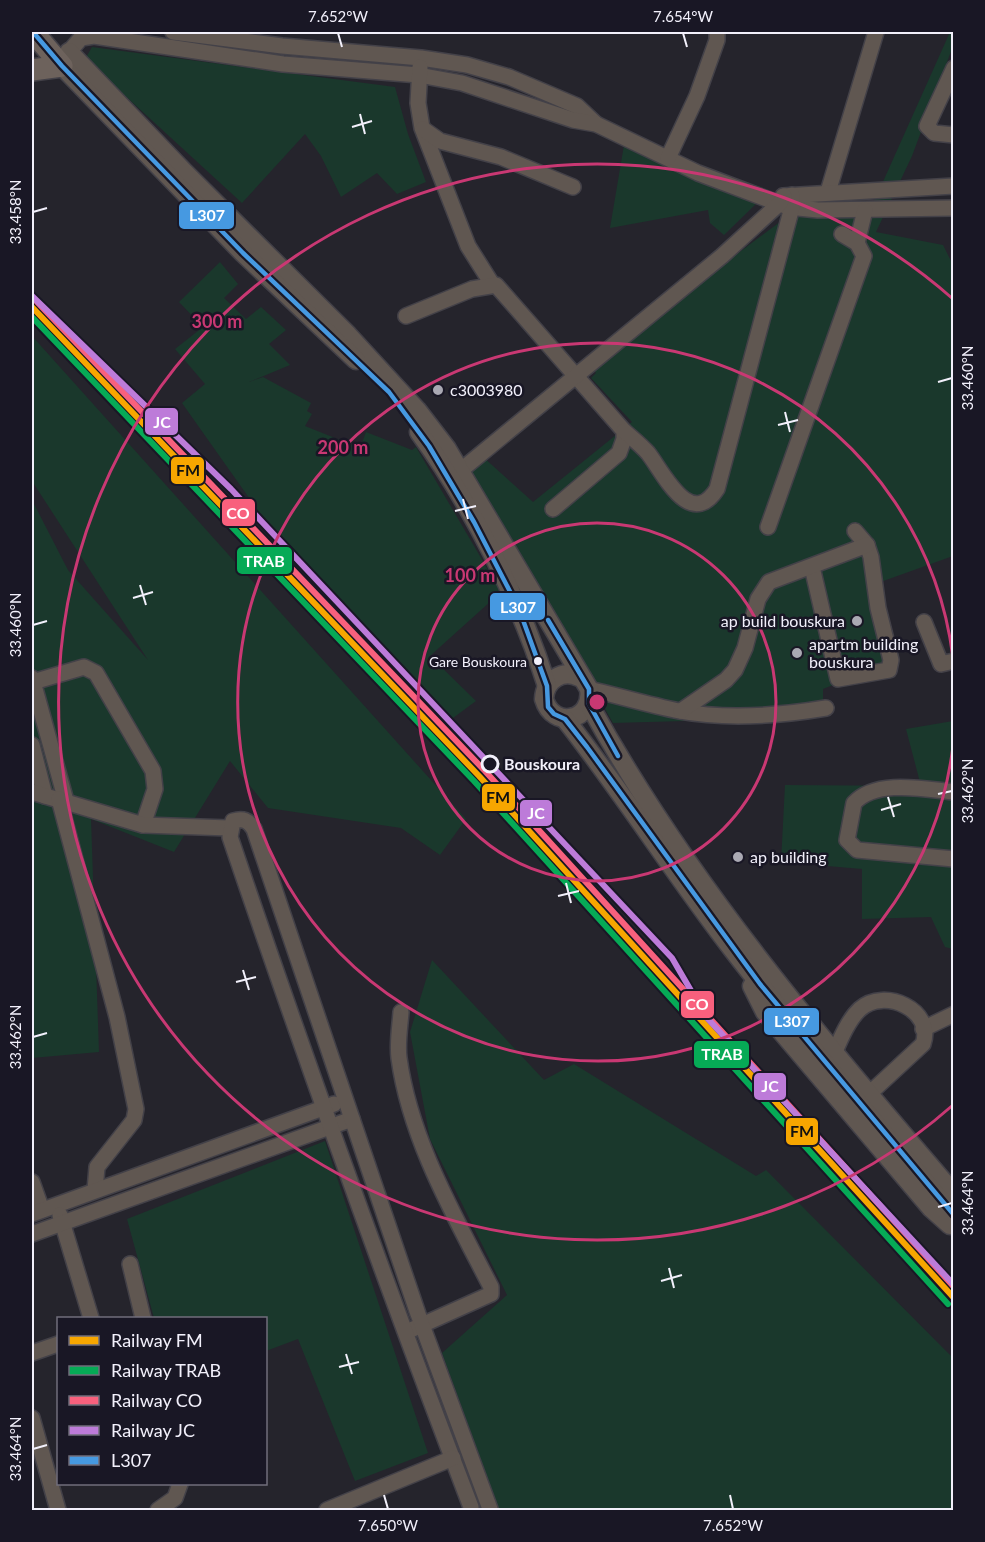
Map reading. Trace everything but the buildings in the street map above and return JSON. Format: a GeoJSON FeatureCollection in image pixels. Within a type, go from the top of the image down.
{"type":"FeatureCollection","features":[{"type":"Feature","properties":{"kind":"main road"},"geometry":{"type":"LineString","coordinates":[[33,32],[73,47]]}},
{"type":"Feature","properties":{"kind":"main road"},"geometry":{"type":"LineString","coordinates":[[49,32],[73,47]]}},
{"type":"Feature","properties":{"kind":"main road"},"geometry":{"type":"LineString","coordinates":[[32,70],[73,47]]}},
{"type":"Feature","properties":{"kind":"street"},"geometry":{"type":"LineString","coordinates":[[173,32],[282,46],[421,58],[467,65],[509,77],[577,106],[596,124]]}},
{"type":"Feature","properties":{"kind":"street"},"geometry":{"type":"LineString","coordinates":[[275,32],[282,46],[283,64]]}},
{"type":"Feature","properties":{"kind":"street"},"geometry":{"type":"LineString","coordinates":[[668,158],[698,96],[717,40],[717,32]]}},
{"type":"Feature","properties":{"kind":"street"},"geometry":{"type":"LineString","coordinates":[[828,192],[876,32]]}},
{"type":"Feature","properties":{"kind":"street"},"geometry":{"type":"LineString","coordinates":[[73,47],[94,36],[283,64],[419,75],[483,88],[573,120],[596,124],[698,174],[783,200],[865,210],[954,208]]}},
{"type":"Feature","properties":{"kind":"street"},"geometry":{"type":"LineString","coordinates":[[73,47],[185,173],[383,371],[417,410],[460,471],[586,690],[627,772],[717,903],[834,1054],[954,1194]]}},
{"type":"Feature","properties":{"kind":"street"},"geometry":{"type":"LineString","coordinates":[[73,47],[243,253],[396,402],[429,446],[485,543],[526,625],[547,686],[544,699],[546,707],[554,715],[565,719],[618,787],[741,960],[954,1216]]}},
{"type":"Feature","properties":{"kind":"street"},"geometry":{"type":"LineString","coordinates":[[421,58],[418,103],[422,128],[468,246],[492,284],[502,289],[574,377],[647,453],[679,496],[687,502],[697,503],[711,497],[717,489],[783,200]]}},
{"type":"Feature","properties":{"kind":"street"},"geometry":{"type":"LineString","coordinates":[[954,68],[927,126],[934,134],[954,135]]}},
{"type":"Feature","properties":{"kind":"street"},"geometry":{"type":"LineString","coordinates":[[422,128],[440,141],[501,157],[573,187]]}},
{"type":"Feature","properties":{"kind":"street"},"geometry":{"type":"LineString","coordinates":[[460,471],[714,262],[783,200],[828,192],[953,185]]}},
{"type":"Feature","properties":{"kind":"street"},"geometry":{"type":"LineString","coordinates":[[858,243],[865,210]]}},
{"type":"Feature","properties":{"kind":"street"},"geometry":{"type":"LineString","coordinates":[[768,527],[864,256],[858,243],[842,234]]}},
{"type":"Feature","properties":{"kind":"street"},"geometry":{"type":"LineString","coordinates":[[406,316],[472,289],[492,284]]}},
{"type":"Feature","properties":{"kind":"street"},"geometry":{"type":"LineString","coordinates":[[553,509],[618,453],[622,447],[624,431]]}},
{"type":"Feature","properties":{"kind":"street"},"geometry":{"type":"LineString","coordinates":[[812,567],[838,679],[889,670],[891,660],[878,608],[867,545],[855,531]]}},
{"type":"Feature","properties":{"kind":"street"},"geometry":{"type":"LineString","coordinates":[[681,711],[726,680],[735,670],[745,648],[758,599],[765,586],[780,577],[867,545]]}},
{"type":"Feature","properties":{"kind":"street"},"geometry":{"type":"LineString","coordinates":[[924,622],[941,664],[954,661]]}},
{"type":"Feature","properties":{"kind":"street"},"geometry":{"type":"LineString","coordinates":[[50,797],[32,680],[84,668],[96,673],[153,771],[155,789],[143,825]]}},
{"type":"Feature","properties":{"kind":"street"},"geometry":{"type":"LineString","coordinates":[[547,686],[556,677],[567,674],[586,690],[681,711],[770,716],[826,708]]}},
{"type":"Feature","properties":{"kind":"street"},"geometry":{"type":"LineString","coordinates":[[565,719],[582,714],[586,690]]}},
{"type":"Feature","properties":{"kind":"street"},"geometry":{"type":"LineString","coordinates":[[32,745],[117,1017],[136,1109],[134,1120],[97,1167],[95,1190]]}},
{"type":"Feature","properties":{"kind":"street"},"geometry":{"type":"LineString","coordinates":[[954,792],[884,788],[868,791],[854,803],[847,840],[857,850],[954,859]]}},
{"type":"Feature","properties":{"kind":"street"},"geometry":{"type":"LineString","coordinates":[[50,797],[143,825],[229,828]]}},
{"type":"Feature","properties":{"kind":"street"},"geometry":{"type":"LineString","coordinates":[[241,819],[249,822],[254,829],[422,1325],[491,1510],[479,1504],[468,1509],[453,1458],[405,1332],[230,837],[229,828],[233,821],[241,819]]}},
{"type":"Feature","properties":{"kind":"street"},"geometry":{"type":"LineString","coordinates":[[741,960],[765,1012],[931,1208],[954,1227]]}},
{"type":"Feature","properties":{"kind":"street"},"geometry":{"type":"LineString","coordinates":[[284,992],[305,985]]}},
{"type":"Feature","properties":{"kind":"street"},"geometry":{"type":"LineString","coordinates":[[834,1054],[860,1009],[878,1000],[888,999],[904,1004],[917,1016],[923,1029],[924,1039],[918,1051],[869,1094]]}},
{"type":"Feature","properties":{"kind":"street"},"geometry":{"type":"LineString","coordinates":[[401,1012],[399,1055],[421,1138],[442,1191],[491,1287],[491,1294],[488,1296],[405,1332]]}},
{"type":"Feature","properties":{"kind":"street"},"geometry":{"type":"LineString","coordinates":[[923,1029],[954,1014]]}},
{"type":"Feature","properties":{"kind":"street"},"geometry":{"type":"LineString","coordinates":[[44,1209],[345,1100]]}},
{"type":"Feature","properties":{"kind":"street"},"geometry":{"type":"LineString","coordinates":[[32,1234],[352,1119]]}},
{"type":"Feature","properties":{"kind":"street"},"geometry":{"type":"LineString","coordinates":[[32,1182],[44,1209],[63,1223],[91,1317]]}},
{"type":"Feature","properties":{"kind":"street"},"geometry":{"type":"LineString","coordinates":[[111,1184],[118,1203]]}},
{"type":"Feature","properties":{"kind":"street"},"geometry":{"type":"LineString","coordinates":[[130,1264],[143,1317]]}},
{"type":"Feature","properties":{"kind":"street"},"geometry":{"type":"LineString","coordinates":[[32,1353],[57,1344]]}},
{"type":"Feature","properties":{"kind":"street"},"geometry":{"type":"LineString","coordinates":[[32,1418],[58,1510]]}},
{"type":"Feature","properties":{"kind":"street"},"geometry":{"type":"LineString","coordinates":[[327,1510],[453,1458]]}},
{"type":"Feature","properties":{"kind":"street"},"geometry":{"type":"LineString","coordinates":[[158,1510],[176,1498],[180,1485]]}},
{"type":"Feature","properties":{"kind":"green space"},"geometry":{"type":"Polygon","coordinates":[[[950,32],[953,32],[953,46],[912,156],[876,232],[943,245],[954,267],[953,556],[875,584],[893,661],[823,689],[823,717],[613,723],[468,468],[482,456],[533,502],[632,422],[591,378],[596,373],[589,364],[792,213],[869,213],[950,32]]]}},
{"type":"Feature","properties":{"kind":"green space"},"geometry":{"type":"Polygon","coordinates":[[[92,47],[395,87],[408,134],[426,182],[397,194],[377,173],[341,197],[321,156],[305,134],[242,203],[85,59],[92,47]]]}},
{"type":"Feature","properties":{"kind":"green space"},"geometry":{"type":"Polygon","coordinates":[[[624,145],[760,200],[724,235],[710,223],[708,210],[610,228],[624,145]]]}},
{"type":"Feature","properties":{"kind":"green space"},"geometry":{"type":"Polygon","coordinates":[[[220,262],[238,284],[224,298],[246,319],[261,307],[286,330],[269,344],[290,365],[249,382],[263,377],[311,403],[307,411],[312,414],[305,426],[360,448],[366,432],[412,450],[416,447],[501,592],[430,656],[476,701],[453,718],[259,512],[182,403],[205,384],[175,349],[203,327],[179,302],[220,262]]]}},
{"type":"Feature","properties":{"kind":"green space"},"geometry":{"type":"Polygon","coordinates":[[[32,336],[466,819],[440,855],[401,828],[268,808],[230,761],[174,852],[91,819],[99,1052],[32,1058],[32,500],[68,570],[148,660],[32,481],[32,336]]]}},
{"type":"Feature","properties":{"kind":"green space"},"geometry":{"type":"Polygon","coordinates":[[[953,721],[953,949],[945,947],[931,917],[862,919],[862,869],[781,862],[785,785],[921,786],[906,729],[953,721]]]}},
{"type":"Feature","properties":{"kind":"green space"},"geometry":{"type":"Polygon","coordinates":[[[432,960],[544,1080],[574,1064],[756,1176],[766,1170],[953,1358],[953,1510],[499,1510],[442,1353],[507,1295],[430,1139],[410,1032],[432,960]]]}},
{"type":"Feature","properties":{"kind":"green space"},"geometry":{"type":"Polygon","coordinates":[[[325,1141],[428,1453],[355,1481],[298,1339],[267,1351],[267,1317],[154,1317],[127,1219],[325,1141]]]}},
{"type":"Feature","properties":{"kind":"rail line","name":"JC"},"geometry":{"type":"LineString","coordinates":[[32,296],[231,489],[672,958],[707,1018],[954,1285]]}},
{"type":"Feature","properties":{"kind":"rail line","name":"CO"},"geometry":{"type":"LineString","coordinates":[[37,302],[485,771],[954,1287]]}},
{"type":"Feature","properties":{"kind":"rail line","name":"FM"},"geometry":{"type":"LineString","coordinates":[[32,307],[479,776],[954,1298]]}},
{"type":"Feature","properties":{"kind":"rail line","name":"TRAB"},"geometry":{"type":"LineString","coordinates":[[32,317],[474,781],[948,1304]]}},
{"type":"Feature","properties":{"kind":"transit line","name":"L307"},"geometry":{"type":"LineString","coordinates":[[33,32],[62,66],[243,253],[389,392],[429,446],[474,522],[519,609],[547,686],[548,707],[554,714],[565,719],[587,747],[760,984],[954,1215]]}},
{"type":"Feature","properties":{"kind":"transit line","name":"L307"},"geometry":{"type":"LineString","coordinates":[[548,620],[589,689],[589,704],[618,756]]}},
{"type":"Feature","properties":{"kind":"place","name":"c3003980"},"geometry":{"type":"Point","coordinates":[438,390]}},
{"type":"Feature","properties":{"kind":"place","name":"ap build bouskura"},"geometry":{"type":"Point","coordinates":[857,621]}},
{"type":"Feature","properties":{"kind":"place","name":"apartm building bouskura"},"geometry":{"type":"Point","coordinates":[797,653]}},
{"type":"Feature","properties":{"kind":"place","name":"Gare Bouskoura"},"geometry":{"type":"Point","coordinates":[538,661]}},
{"type":"Feature","properties":{"kind":"place","name":"Bouskoura"},"geometry":{"type":"Point","coordinates":[490,764]}},
{"type":"Feature","properties":{"kind":"place","name":"ap building"},"geometry":{"type":"Point","coordinates":[738,857]}}]}
